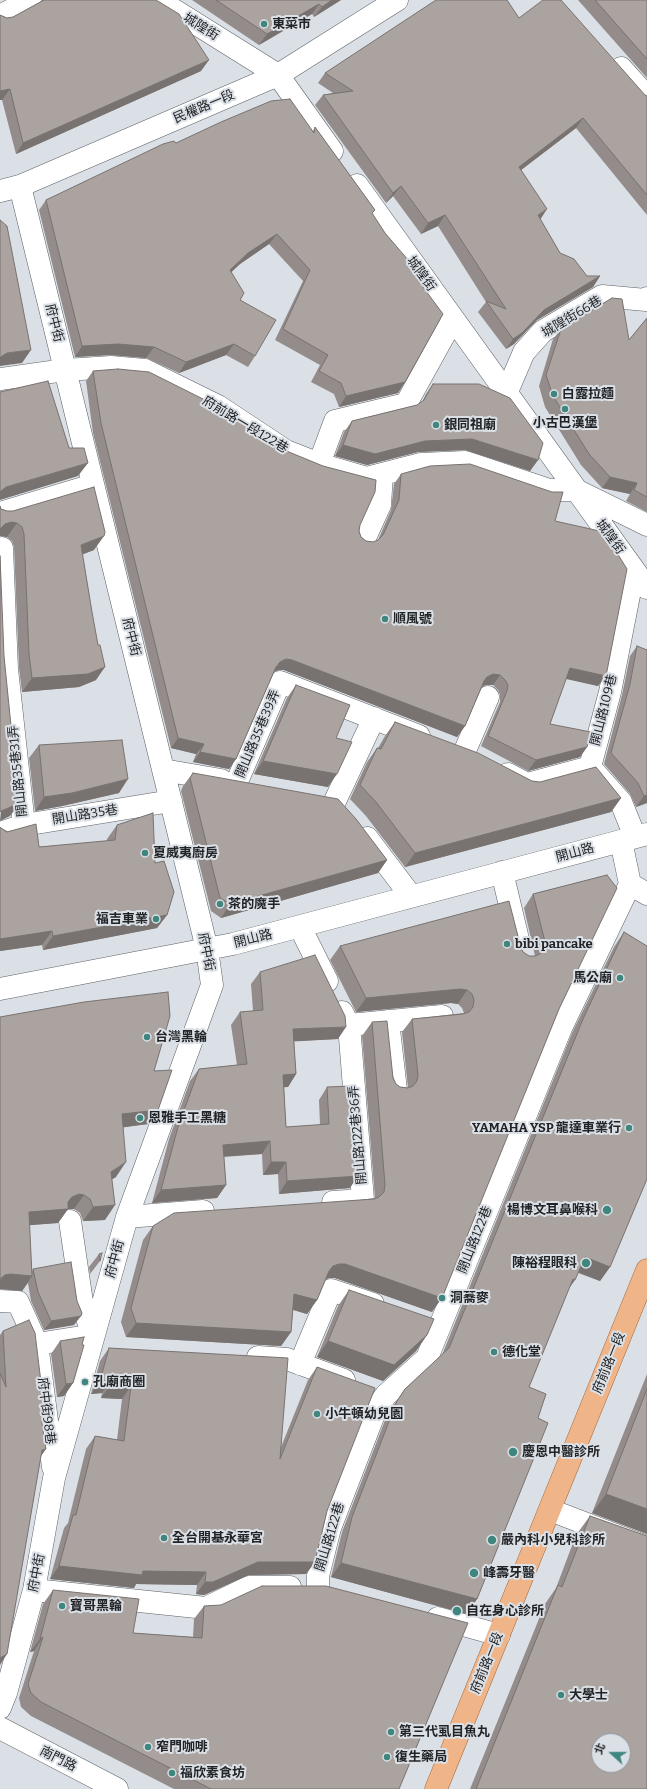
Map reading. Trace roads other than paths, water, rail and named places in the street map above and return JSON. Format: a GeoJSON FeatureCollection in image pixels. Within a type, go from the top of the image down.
{"type":"FeatureCollection","features":[{"type":"Feature","properties":{"kind":"main road","name":"府前路一段"},"geometry":{"type":"LineString","coordinates":[[436,1789],[647,1271]]}},
{"type":"Feature","properties":{"kind":"street"},"geometry":{"type":"LineString","coordinates":[[0,16],[30,0]]}},
{"type":"Feature","properties":{"kind":"street","name":"城隍街"},"geometry":{"type":"LineString","coordinates":[[158,0],[278,75],[647,588]]}},
{"type":"Feature","properties":{"kind":"street","name":"民權路一段"},"geometry":{"type":"LineString","coordinates":[[10,189],[278,75],[397,0]]}},
{"type":"Feature","properties":{"kind":"street"},"geometry":{"type":"LineString","coordinates":[[607,52],[647,96]]}},
{"type":"Feature","properties":{"kind":"street","name":"府中街"},"geometry":{"type":"LineString","coordinates":[[0,1708],[6,1693],[34,1590],[54,1478],[126,1217],[212,985],[206,948],[65,370],[10,189]]}},
{"type":"Feature","properties":{"kind":"street","name":"城隍街66巷"},"geometry":{"type":"LineString","coordinates":[[506,394],[524,352],[543,331],[602,296],[646,300],[647,298]]}},
{"type":"Feature","properties":{"kind":"street"},"geometry":{"type":"LineString","coordinates":[[319,464],[335,421],[406,404],[453,319]]}},
{"type":"Feature","properties":{"kind":"street","name":"府前路一段122巷"},"geometry":{"type":"LineString","coordinates":[[0,379],[65,370],[111,368],[145,370],[218,406],[286,451],[319,464],[367,478],[421,464],[465,462],[549,490],[576,490],[647,525]]}},
{"type":"Feature","properties":{"kind":"street"},"geometry":{"type":"LineString","coordinates":[[364,540],[380,505],[382,474]]}},
{"type":"Feature","properties":{"kind":"street"},"geometry":{"type":"LineString","coordinates":[[0,513],[93,485]]}},
{"type":"Feature","properties":{"kind":"street","name":"開山路35巷31弄"},"geometry":{"type":"LineString","coordinates":[[2,548],[7,669],[24,825]]}},
{"type":"Feature","properties":{"kind":"street","name":"開山路109巷"},"geometry":{"type":"LineString","coordinates":[[590,767],[610,692],[634,570]]}},
{"type":"Feature","properties":{"kind":"street","name":"開山路35巷39弄"},"geometry":{"type":"LineString","coordinates":[[236,784],[280,682],[479,760],[527,784],[590,767]]}},
{"type":"Feature","properties":{"kind":"street"},"geometry":{"type":"LineString","coordinates":[[479,760],[488,696]]}},
{"type":"Feature","properties":{"kind":"street"},"geometry":{"type":"LineString","coordinates":[[335,801],[374,718]]}},
{"type":"Feature","properties":{"kind":"street"},"geometry":{"type":"LineString","coordinates":[[590,767],[621,802],[634,837]]}},
{"type":"Feature","properties":{"kind":"street"},"geometry":{"type":"LineString","coordinates":[[163,770],[259,788]]}},
{"type":"Feature","properties":{"kind":"street"},"geometry":{"type":"LineString","coordinates":[[312,797],[335,801],[411,896]]}},
{"type":"Feature","properties":{"kind":"street","name":"開山路35巷"},"geometry":{"type":"LineString","coordinates":[[0,833],[24,825],[171,802]]}},
{"type":"Feature","properties":{"kind":"street","name":"開山路"},"geometry":{"type":"LineString","coordinates":[[0,989],[233,944],[634,837]]}},
{"type":"Feature","properties":{"kind":"street","name":"開山路122巷"},"geometry":{"type":"LineString","coordinates":[[318,1587],[318,1576],[330,1528],[376,1409],[386,1395],[427,1358],[561,1028],[638,889],[634,837]]}},
{"type":"Feature","properties":{"kind":"street"},"geometry":{"type":"LineString","coordinates":[[502,872],[521,951]]}},
{"type":"Feature","properties":{"kind":"street","name":"開山路122巷36弄"},"geometry":{"type":"LineString","coordinates":[[300,927],[349,1025],[363,1200],[316,1203]]}},
{"type":"Feature","properties":{"kind":"street"},"geometry":{"type":"LineString","coordinates":[[349,1025],[452,1015]]}},
{"type":"Feature","properties":{"kind":"street"},"geometry":{"type":"LineString","coordinates":[[388,1021],[396,1090]]}},
{"type":"Feature","properties":{"kind":"street"},"geometry":{"type":"LineString","coordinates":[[126,1217],[221,1210]]}},
{"type":"Feature","properties":{"kind":"street"},"geometry":{"type":"LineString","coordinates":[[70,1220],[82,1309],[93,1341]]}},
{"type":"Feature","properties":{"kind":"street"},"geometry":{"type":"LineString","coordinates":[[300,1364],[331,1290],[389,1310]]}},
{"type":"Feature","properties":{"kind":"street","name":"府中街98巷"},"geometry":{"type":"LineString","coordinates":[[0,1301],[18,1302],[37,1344],[54,1478]]}},
{"type":"Feature","properties":{"kind":"street"},"geometry":{"type":"LineString","coordinates":[[418,1320],[440,1327]]}},
{"type":"Feature","properties":{"kind":"street"},"geometry":{"type":"LineString","coordinates":[[37,1344],[93,1341],[114,1348]]}},
{"type":"Feature","properties":{"kind":"street"},"geometry":{"type":"LineString","coordinates":[[240,1356],[286,1359],[386,1395]]}},
{"type":"Feature","properties":{"kind":"street"},"geometry":{"type":"LineString","coordinates":[[550,1510],[647,1548]]}},
{"type":"Feature","properties":{"kind":"street"},"geometry":{"type":"LineString","coordinates":[[34,1590],[206,1608],[249,1587],[318,1587],[340,1593]]}},
{"type":"Feature","properties":{"kind":"street"},"geometry":{"type":"LineString","coordinates":[[422,1614],[499,1635]]}},
{"type":"Feature","properties":{"kind":"street","name":"南門路"},"geometry":{"type":"LineString","coordinates":[[0,1728],[117,1789]]}},
{"type":"Feature","properties":{"kind":"place","name":"東菜市"},"geometry":{"type":"Point","coordinates":[264,24]}},
{"type":"Feature","properties":{"kind":"place","name":"白露拉麵"},"geometry":{"type":"Point","coordinates":[554,394]}},
{"type":"Feature","properties":{"kind":"place","name":"小古巴漢堡"},"geometry":{"type":"Point","coordinates":[565,409]}},
{"type":"Feature","properties":{"kind":"place","name":"銀同祖廟"},"geometry":{"type":"Point","coordinates":[436,425]}},
{"type":"Feature","properties":{"kind":"place","name":"順風號"},"geometry":{"type":"Point","coordinates":[385,619]}},
{"type":"Feature","properties":{"kind":"place","name":"夏威夷廚房"},"geometry":{"type":"Point","coordinates":[145,853]}},
{"type":"Feature","properties":{"kind":"place","name":"茶的魔手"},"geometry":{"type":"Point","coordinates":[220,904]}},
{"type":"Feature","properties":{"kind":"place","name":"福吉車業"},"geometry":{"type":"Point","coordinates":[156,919]}},
{"type":"Feature","properties":{"kind":"place","name":"bibi pancake"},"geometry":{"type":"Point","coordinates":[507,944]}},
{"type":"Feature","properties":{"kind":"place","name":"馬公廟"},"geometry":{"type":"Point","coordinates":[620,978]}},
{"type":"Feature","properties":{"kind":"place","name":"台灣黑輪"},"geometry":{"type":"Point","coordinates":[147,1037]}},
{"type":"Feature","properties":{"kind":"place","name":"恩雅手工黑糖"},"geometry":{"type":"Point","coordinates":[140,1118]}},
{"type":"Feature","properties":{"kind":"place","name":"YAMAHA YSP 龍達車業行"},"geometry":{"type":"Point","coordinates":[629,1128]}},
{"type":"Feature","properties":{"kind":"place","name":"楊博文耳鼻喉科"},"geometry":{"type":"Point","coordinates":[607,1210]}},
{"type":"Feature","properties":{"kind":"place","name":"陳裕程眼科"},"geometry":{"type":"Point","coordinates":[586,1263]}},
{"type":"Feature","properties":{"kind":"place","name":"洞蕎麥"},"geometry":{"type":"Point","coordinates":[442,1298]}},
{"type":"Feature","properties":{"kind":"place","name":"德化堂"},"geometry":{"type":"Point","coordinates":[494,1352]}},
{"type":"Feature","properties":{"kind":"place","name":"孔廟商圈"},"geometry":{"type":"Point","coordinates":[85,1382]}},
{"type":"Feature","properties":{"kind":"place","name":"小牛頓幼兒園"},"geometry":{"type":"Point","coordinates":[317,1414]}},
{"type":"Feature","properties":{"kind":"place","name":"慶恩中醫診所"},"geometry":{"type":"Point","coordinates":[513,1452]}},
{"type":"Feature","properties":{"kind":"place","name":"全台開基永華宮"},"geometry":{"type":"Point","coordinates":[164,1538]}},
{"type":"Feature","properties":{"kind":"place","name":"嚴內科小兒科診所"},"geometry":{"type":"Point","coordinates":[492,1540]}},
{"type":"Feature","properties":{"kind":"place","name":"峰壽牙醫"},"geometry":{"type":"Point","coordinates":[474,1573]}},
{"type":"Feature","properties":{"kind":"place","name":"寶哥黑輪"},"geometry":{"type":"Point","coordinates":[62,1606]}},
{"type":"Feature","properties":{"kind":"place","name":"自在身心診所"},"geometry":{"type":"Point","coordinates":[457,1611]}},
{"type":"Feature","properties":{"kind":"place","name":"大學士"},"geometry":{"type":"Point","coordinates":[561,1695]}},
{"type":"Feature","properties":{"kind":"place","name":"第三代虱目魚丸"},"geometry":{"type":"Point","coordinates":[391,1732]}},
{"type":"Feature","properties":{"kind":"place","name":"窄門咖啡"},"geometry":{"type":"Point","coordinates":[148,1747]}},
{"type":"Feature","properties":{"kind":"place","name":"復生藥局"},"geometry":{"type":"Point","coordinates":[387,1757]}},
{"type":"Feature","properties":{"kind":"place","name":"福欣素食坊"},"geometry":{"type":"Point","coordinates":[172,1773]}}]}
